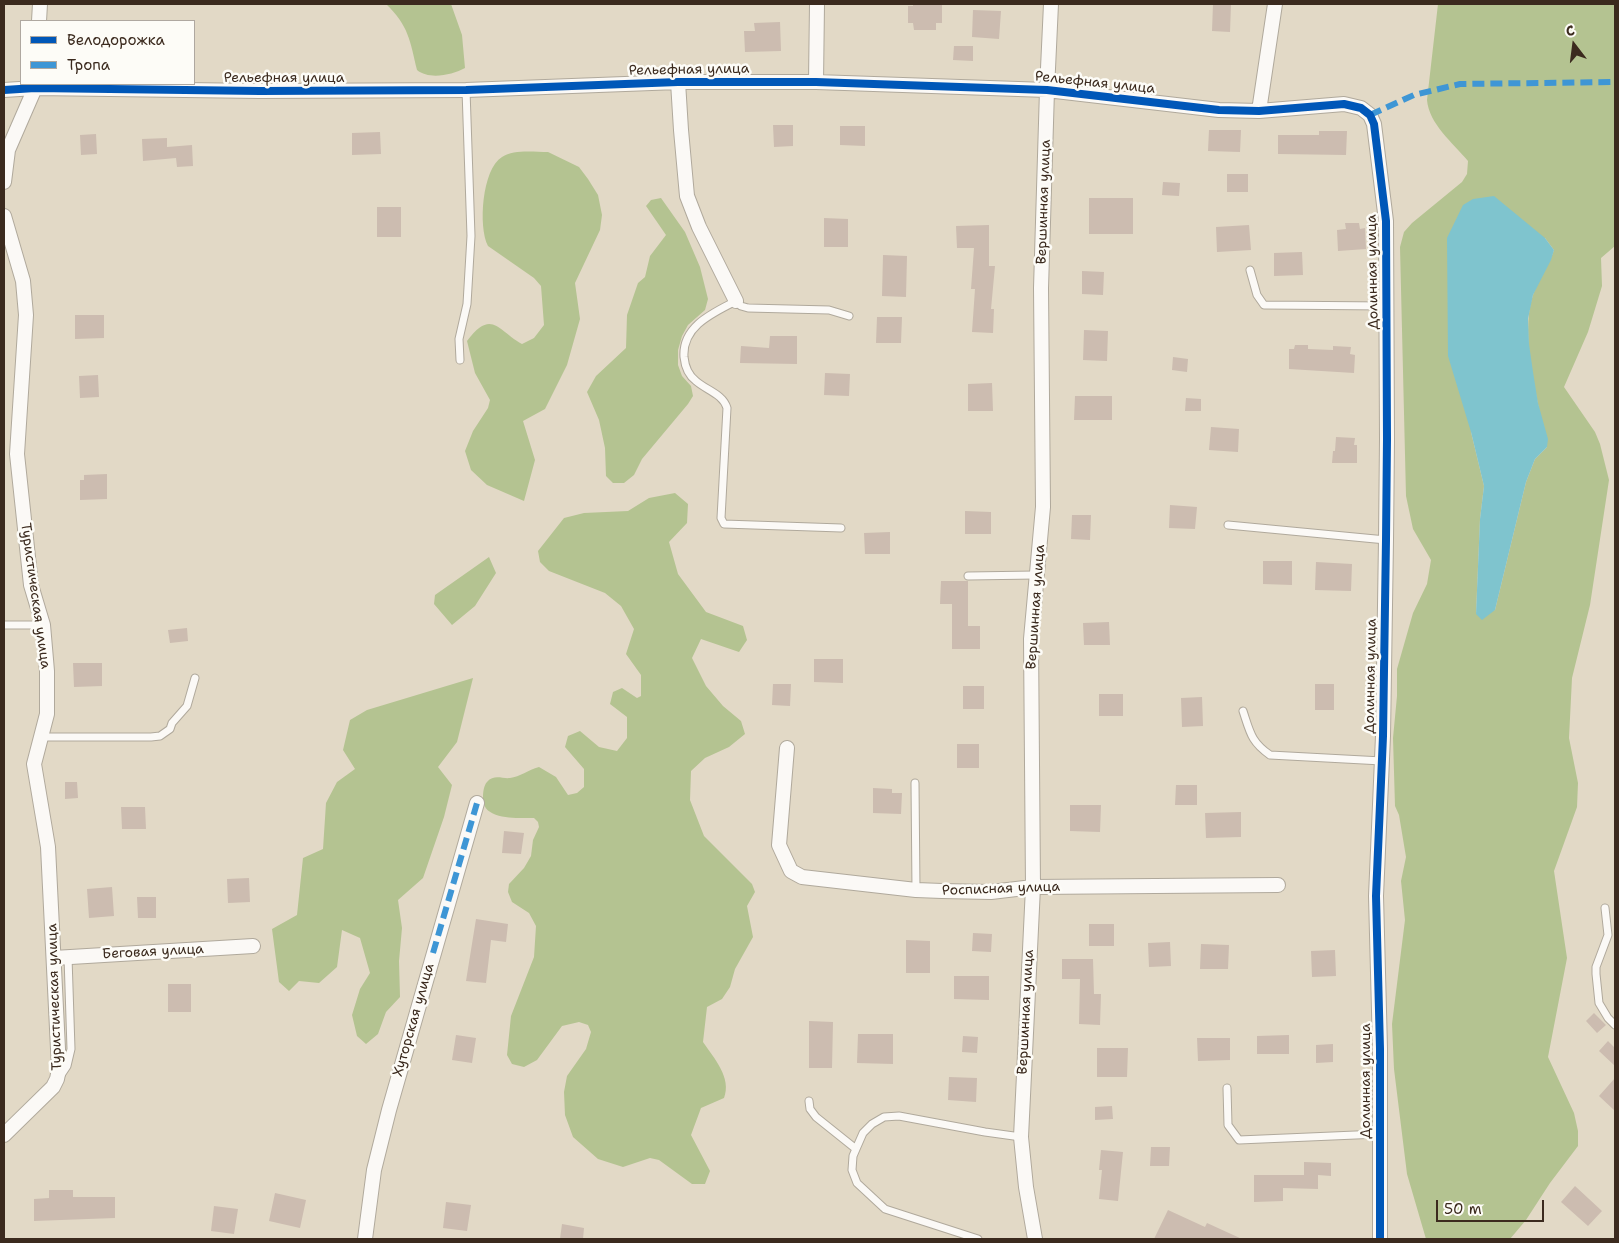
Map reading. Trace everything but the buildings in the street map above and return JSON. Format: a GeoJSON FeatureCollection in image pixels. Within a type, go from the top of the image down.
{"type":"FeatureCollection","features":[{"type":"Feature","properties":{"kind":"street"},"geometry":{"type":"LineString","coordinates":[[39,20],[40,4]]}},
{"type":"Feature","properties":{"kind":"street"},"geometry":{"type":"LineString","coordinates":[[816,82],[817,4]]}},
{"type":"Feature","properties":{"kind":"street","name":"Вершинная улица"},"geometry":{"type":"LineString","coordinates":[[1036,1239],[1026,1187],[1021,1137],[1033,886],[1031,639],[1043,507],[1041,288],[1047,90],[1052,4]]}},
{"type":"Feature","properties":{"kind":"street"},"geometry":{"type":"LineString","coordinates":[[1259,111],[1275,4]]}},
{"type":"Feature","properties":{"kind":"street"},"geometry":{"type":"LineString","coordinates":[[678,82],[688,196],[700,227],[736,301]]}},
{"type":"Feature","properties":{"kind":"street","name":"Рельефная улица"},"geometry":{"type":"LineString","coordinates":[[4,90],[35,86],[260,91],[466,90],[678,82],[816,82],[1047,90],[1219,110],[1259,111],[1344,104],[1361,108],[1370,115]]}},
{"type":"Feature","properties":{"kind":"street"},"geometry":{"type":"LineString","coordinates":[[4,182],[8,150],[35,86]]}},
{"type":"Feature","properties":{"kind":"street","name":"Долинная улица"},"geometry":{"type":"LineString","coordinates":[[1370,115],[1374,124],[1386,221],[1387,306],[1386,540],[1382,761],[1376,896],[1380,1049],[1380,1239]]}},
{"type":"Feature","properties":{"kind":"street","name":"Туристическая улица"},"geometry":{"type":"LineString","coordinates":[[4,216],[23,281],[26,315],[17,454],[31,586],[43,625],[47,671],[47,714],[34,764],[48,846],[58,1054],[57,1079],[53,1087],[4,1135]]}},
{"type":"Feature","properties":{"kind":"street","name":"Росписная улица"},"geometry":{"type":"LineString","coordinates":[[787,748],[779,845],[790,871],[802,877],[916,890],[991,892],[1033,886],[1278,884]]}},
{"type":"Feature","properties":{"kind":"street","name":"Хуторская улица"},"geometry":{"type":"LineString","coordinates":[[365,1239],[374,1170],[389,1110],[477,803]]}},
{"type":"Feature","properties":{"kind":"street","name":"Беговая улица"},"geometry":{"type":"LineString","coordinates":[[54,958],[253,946]]}},
{"type":"Feature","properties":{"kind":"lane"},"geometry":{"type":"LineString","coordinates":[[460,360],[459,339],[467,304],[471,236],[466,90]]}},
{"type":"Feature","properties":{"kind":"lane"},"geometry":{"type":"LineString","coordinates":[[1250,270],[1257,295],[1264,305],[1387,306]]}},
{"type":"Feature","properties":{"kind":"lane"},"geometry":{"type":"LineString","coordinates":[[841,528],[728,526],[722,522],[728,408],[722,398],[703,387],[688,374],[684,353],[692,330],[700,322],[710,314],[736,301],[741,306],[748,308],[829,310],[849,316]]}},
{"type":"Feature","properties":{"kind":"lane"},"geometry":{"type":"LineString","coordinates":[[1228,526],[1386,540]]}},
{"type":"Feature","properties":{"kind":"lane"},"geometry":{"type":"LineString","coordinates":[[968,576],[1036,575]]}},
{"type":"Feature","properties":{"kind":"lane"},"geometry":{"type":"LineString","coordinates":[[4,625],[43,625]]}},
{"type":"Feature","properties":{"kind":"lane"},"geometry":{"type":"LineString","coordinates":[[40,737],[131,738],[160,736],[170,729],[172,722],[187,706],[194,678]]}},
{"type":"Feature","properties":{"kind":"lane"},"geometry":{"type":"LineString","coordinates":[[1243,711],[1250,733],[1257,746],[1270,755],[1382,761]]}},
{"type":"Feature","properties":{"kind":"lane"},"geometry":{"type":"LineString","coordinates":[[915,782],[916,890]]}},
{"type":"Feature","properties":{"kind":"lane"},"geometry":{"type":"LineString","coordinates":[[1605,908],[1608,935],[1596,967],[1596,974],[1600,1003],[1608,1018],[1615,1025]]}},
{"type":"Feature","properties":{"kind":"lane"},"geometry":{"type":"LineString","coordinates":[[57,1079],[67,1066],[71,1049],[68,957]]}},
{"type":"Feature","properties":{"kind":"lane"},"geometry":{"type":"LineString","coordinates":[[1227,1088],[1228,1125],[1239,1140],[1379,1134]]}},
{"type":"Feature","properties":{"kind":"lane"},"geometry":{"type":"LineString","coordinates":[[809,1101],[810,1109],[816,1116],[856,1148]]}},
{"type":"Feature","properties":{"kind":"lane"},"geometry":{"type":"LineString","coordinates":[[978,1239],[885,1209],[857,1184],[852,1170],[853,1156],[856,1148],[863,1133],[872,1124],[884,1117],[892,1116],[1021,1137]]}},
{"type":"Feature","properties":{"kind":"green space"},"geometry":{"type":"Polygon","coordinates":[[[386,4],[451,4],[462,35],[465,68],[454,73],[434,76],[417,70],[408,34],[400,20],[386,4]]]}},
{"type":"Feature","properties":{"kind":"green space"},"geometry":{"type":"Polygon","coordinates":[[[1438,4],[1615,4],[1615,246],[1601,258],[1602,286],[1588,332],[1564,387],[1595,432],[1609,480],[1590,605],[1572,678],[1569,738],[1578,783],[1577,807],[1554,871],[1567,958],[1548,1057],[1574,1113],[1578,1131],[1578,1146],[1550,1183],[1526,1220],[1510,1239],[1426,1239],[1407,1174],[1394,1069],[1392,1024],[1405,920],[1401,881],[1406,857],[1399,815],[1395,806],[1393,738],[1397,696],[1397,669],[1413,613],[1427,584],[1431,560],[1413,529],[1406,496],[1400,247],[1404,232],[1412,223],[1462,182],[1467,174],[1468,161],[1437,125],[1432,117],[1427,100],[1438,4]],[[1545,238],[1471,432],[1484,486],[1480,519],[1476,614],[1495,610],[1526,482],[1535,459],[1547,447],[1535,391],[1528,330],[1529,312],[1533,295],[1554,250],[1545,238]]]}},
{"type":"Feature","properties":{"kind":"green space"},"geometry":{"type":"Polygon","coordinates":[[[530,151],[548,152],[579,167],[598,195],[602,215],[600,230],[575,283],[580,319],[567,365],[545,409],[523,421],[535,460],[524,501],[487,485],[471,470],[465,451],[473,431],[488,408],[490,400],[475,373],[467,341],[476,331],[489,324],[495,325],[522,344],[534,338],[544,325],[541,286],[534,278],[488,246],[483,226],[483,213],[486,185],[495,163],[507,154],[530,151]]]}},
{"type":"Feature","properties":{"kind":"green space"},"geometry":{"type":"Polygon","coordinates":[[[661,198],[685,232],[700,267],[708,299],[705,310],[688,325],[678,350],[678,365],[682,376],[691,386],[693,396],[642,459],[634,475],[624,483],[613,483],[606,476],[605,448],[599,420],[587,392],[596,376],[626,348],[627,315],[638,283],[645,277],[650,256],[666,235],[646,206],[651,200],[661,198]]]}},
{"type":"Feature","properties":{"kind":"green space"},"geometry":{"type":"Polygon","coordinates":[[[675,493],[688,504],[687,523],[669,542],[678,574],[706,612],[743,626],[747,640],[739,652],[701,639],[692,658],[706,686],[723,706],[741,721],[745,734],[729,747],[705,758],[691,771],[690,800],[704,836],[752,884],[755,892],[747,906],[753,937],[735,969],[730,987],[722,999],[707,1007],[703,1042],[721,1068],[726,1083],[726,1091],[724,1098],[701,1108],[691,1135],[710,1171],[705,1184],[692,1184],[659,1160],[650,1158],[623,1167],[598,1159],[573,1137],[565,1115],[564,1092],[567,1076],[586,1049],[591,1032],[588,1025],[579,1022],[562,1026],[537,1060],[524,1067],[512,1064],[507,1055],[511,1016],[534,957],[536,926],[529,913],[512,902],[508,892],[509,884],[524,868],[531,856],[533,840],[539,827],[538,822],[534,818],[511,818],[494,814],[484,805],[483,797],[485,785],[495,777],[514,777],[539,767],[556,777],[568,795],[577,793],[584,787],[584,769],[565,747],[568,736],[580,731],[599,747],[617,751],[627,738],[627,717],[610,704],[613,692],[622,688],[637,698],[641,696],[641,675],[626,654],[634,629],[621,606],[605,593],[549,571],[540,562],[538,551],[564,518],[584,513],[628,511],[649,498],[675,493]]]}},
{"type":"Feature","properties":{"kind":"green space"},"geometry":{"type":"Polygon","coordinates":[[[489,557],[496,573],[475,606],[452,625],[434,604],[435,595],[489,557]]]}},
{"type":"Feature","properties":{"kind":"green space"},"geometry":{"type":"Polygon","coordinates":[[[473,678],[457,742],[438,767],[452,785],[444,817],[423,878],[398,900],[402,928],[399,961],[400,997],[386,1012],[378,1034],[366,1044],[357,1036],[352,1015],[360,989],[370,973],[360,938],[342,930],[337,967],[319,983],[299,981],[289,991],[279,982],[272,929],[297,915],[303,858],[323,849],[326,803],[337,782],[355,769],[343,750],[350,720],[367,710],[473,678]]]}},
{"type":"Feature","properties":{"kind":"water"},"geometry":{"type":"Polygon","coordinates":[[[1494,196],[1545,238],[1554,250],[1551,260],[1533,295],[1528,319],[1533,372],[1538,403],[1548,439],[1547,447],[1535,459],[1526,482],[1495,610],[1482,620],[1476,614],[1480,519],[1484,486],[1471,432],[1448,356],[1447,238],[1463,205],[1473,199],[1494,196]]]}},
{"type":"Feature","properties":{"kind":"marked path"},"geometry":{"type":"LineString","coordinates":[[1370,115],[1414,95],[1460,84],[1612,82]]}},
{"type":"Feature","properties":{"kind":"marked path"},"geometry":{"type":"LineString","coordinates":[[433,953],[477,803]]}},
{"type":"Feature","properties":{"kind":"cycle path"},"geometry":{"type":"LineString","coordinates":[[4,90],[35,88],[260,91],[466,90],[678,82],[816,82],[1047,90],[1219,110],[1259,111],[1344,104],[1361,108],[1370,115],[1374,124],[1386,221],[1386,540],[1383,736],[1376,896],[1380,1049],[1380,1239]]}}]}
